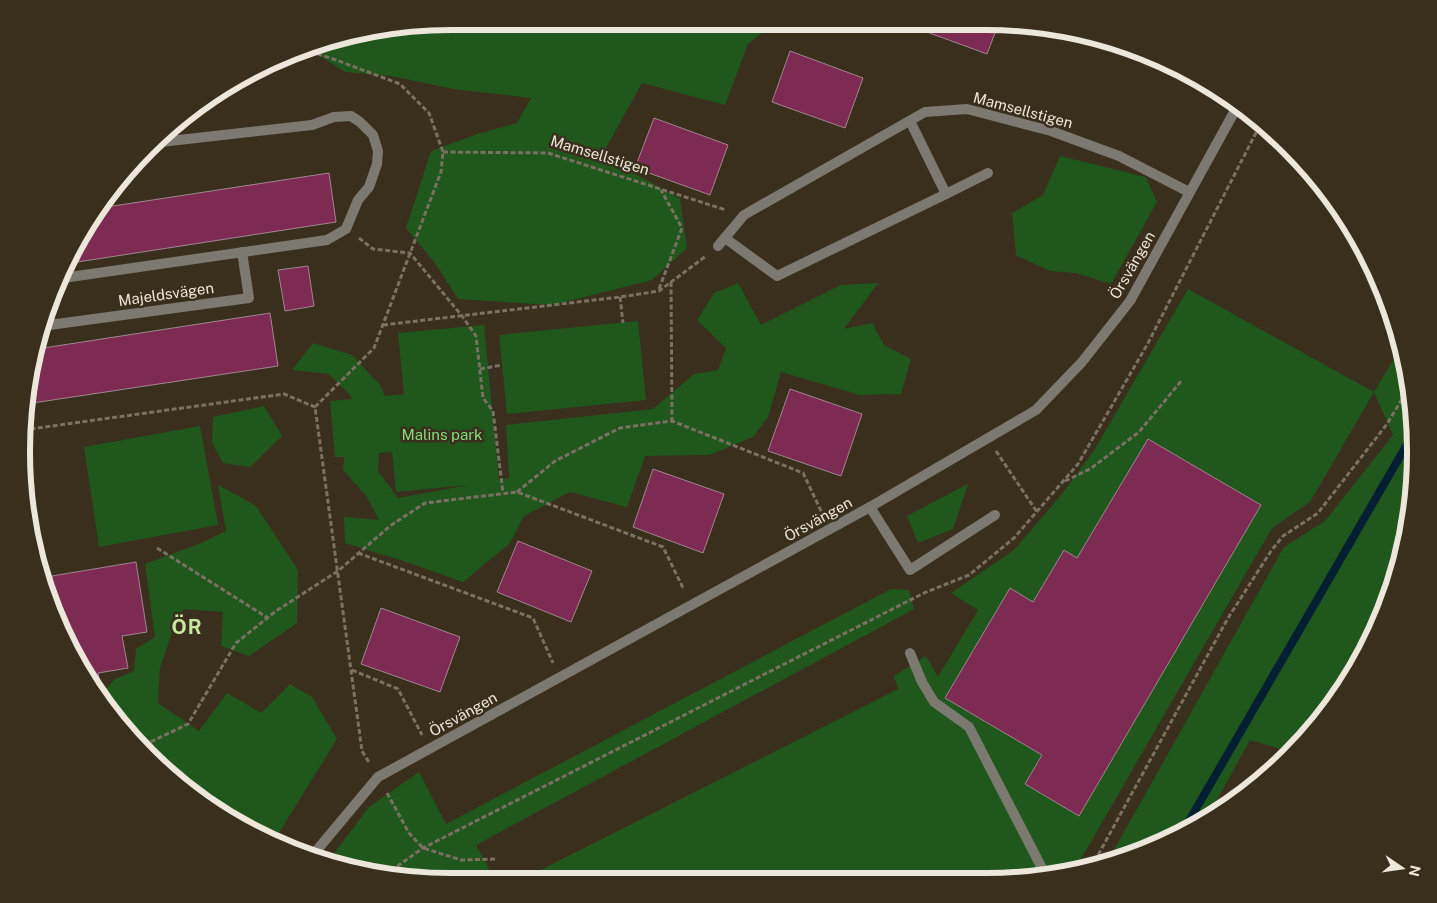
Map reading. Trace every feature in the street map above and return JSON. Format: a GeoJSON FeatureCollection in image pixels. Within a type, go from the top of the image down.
{"type":"FeatureCollection","features":[{"type":"Feature","properties":{"kind":"street","name":"Mamsellstigen"},"geometry":{"type":"LineString","coordinates":[[718,246],[744,215],[925,112],[967,109],[1052,131],[1119,156],[1189,192]]}},
{"type":"Feature","properties":{"kind":"street","name":"Örsvängen"},"geometry":{"type":"LineString","coordinates":[[316,851],[378,777],[830,530],[1036,410],[1082,362],[1130,301],[1234,111]]}},
{"type":"Feature","properties":{"kind":"street"},"geometry":{"type":"LineString","coordinates":[[167,141],[312,125],[334,117],[351,116],[373,135],[378,151],[377,164],[369,187],[358,200],[346,229]]}},
{"type":"Feature","properties":{"kind":"street"},"geometry":{"type":"LineString","coordinates":[[910,121],[946,194]]}},
{"type":"Feature","properties":{"kind":"street"},"geometry":{"type":"LineString","coordinates":[[725,238],[777,276],[988,174]]}},
{"type":"Feature","properties":{"kind":"street","name":"Majeldsvägen"},"geometry":{"type":"LineString","coordinates":[[68,277],[327,240],[346,229]]}},
{"type":"Feature","properties":{"kind":"street","name":"Majeldsvägen"},"geometry":{"type":"LineString","coordinates":[[49,325],[249,298],[242,252]]}},
{"type":"Feature","properties":{"kind":"street"},"geometry":{"type":"LineString","coordinates":[[870,507],[910,570],[995,515]]}},
{"type":"Feature","properties":{"kind":"street"},"geometry":{"type":"LineString","coordinates":[[910,653],[922,682],[934,702],[969,727],[1042,869]]}},
{"type":"Feature","properties":{"kind":"path"},"geometry":{"type":"LineString","coordinates":[[314,53],[400,84],[430,113],[443,152],[441,172],[374,348],[315,407]]}},
{"type":"Feature","properties":{"kind":"path","name":"Mamsellstigen"},"geometry":{"type":"LineString","coordinates":[[443,152],[548,152],[744,215]]}},
{"type":"Feature","properties":{"kind":"path"},"geometry":{"type":"LineString","coordinates":[[659,291],[682,228],[661,189]]}},
{"type":"Feature","properties":{"kind":"path"},"geometry":{"type":"LineString","coordinates":[[346,229],[373,249],[410,253],[476,336],[483,398],[493,411],[503,493]]}},
{"type":"Feature","properties":{"kind":"path"},"geometry":{"type":"LineString","coordinates":[[383,324],[659,291],[718,246]]}},
{"type":"Feature","properties":{"kind":"path"},"geometry":{"type":"LineString","coordinates":[[671,281],[672,421]]}},
{"type":"Feature","properties":{"kind":"path"},"geometry":{"type":"LineString","coordinates":[[620,297],[623,323]]}},
{"type":"Feature","properties":{"kind":"path"},"geometry":{"type":"LineString","coordinates":[[480,369],[502,365]]}},
{"type":"Feature","properties":{"kind":"path"},"geometry":{"type":"LineString","coordinates":[[1063,482],[1090,469],[1139,432],[1182,380]]}},
{"type":"Feature","properties":{"kind":"path"},"geometry":{"type":"LineString","coordinates":[[31,429],[284,394],[315,407]]}},
{"type":"Feature","properties":{"kind":"path"},"geometry":{"type":"LineString","coordinates":[[1096,859],[1228,618],[1270,551],[1283,536],[1318,513],[1388,424],[1403,398]]}},
{"type":"Feature","properties":{"kind":"path"},"geometry":{"type":"LineString","coordinates":[[315,407],[362,752],[409,833],[423,848],[461,860],[497,859]]}},
{"type":"Feature","properties":{"kind":"path"},"geometry":{"type":"LineString","coordinates":[[517,492],[554,461],[620,428],[672,421],[803,473],[830,530]]}},
{"type":"Feature","properties":{"kind":"path"},"geometry":{"type":"LineString","coordinates":[[988,438],[1037,512]]}},
{"type":"Feature","properties":{"kind":"path"},"geometry":{"type":"LineString","coordinates":[[147,743],[188,724],[236,643],[268,618],[338,570],[390,526],[425,503],[517,492],[662,546],[692,606]]}},
{"type":"Feature","properties":{"kind":"path"},"geometry":{"type":"LineString","coordinates":[[157,548],[268,618]]}},
{"type":"Feature","properties":{"kind":"path"},"geometry":{"type":"LineString","coordinates":[[358,553],[533,618],[560,678]]}},
{"type":"Feature","properties":{"kind":"path"},"geometry":{"type":"LineString","coordinates":[[352,670],[398,690],[429,749]]}},
{"type":"Feature","properties":{"kind":"green space"},"geometry":{"type":"Polygon","coordinates":[[[766,30],[748,44],[725,105],[642,83],[602,155],[680,199],[687,248],[652,280],[552,305],[458,299],[435,263],[406,228],[431,151],[477,134],[517,123],[531,98],[453,89],[391,76],[345,72],[315,53],[369,38],[424,31],[766,30]]]}},
{"type":"Feature","properties":{"kind":"green space"},"geometry":{"type":"Polygon","coordinates":[[[1060,156],[1146,177],[1157,202],[1111,284],[1076,273],[1050,271],[1016,255],[1012,213],[1043,195],[1060,156]]]}},
{"type":"Feature","properties":{"kind":"green space","name":"Malins park"},"geometry":{"type":"Polygon","coordinates":[[[738,283],[761,325],[841,285],[878,283],[844,329],[872,323],[884,345],[911,359],[901,394],[860,395],[781,372],[768,417],[753,437],[709,455],[645,456],[627,507],[570,492],[524,516],[510,543],[463,582],[345,543],[344,517],[379,520],[367,497],[343,470],[344,457],[335,457],[330,401],[352,399],[350,395],[329,374],[292,370],[313,343],[352,355],[380,385],[385,396],[404,394],[398,333],[484,325],[499,480],[509,478],[506,425],[653,409],[694,374],[718,370],[726,348],[697,320],[714,293],[738,283]],[[392,452],[379,453],[378,471],[398,498],[469,485],[396,492],[392,452]]]}},
{"type":"Feature","properties":{"kind":"green space"},"geometry":{"type":"Polygon","coordinates":[[[1188,289],[1374,392],[1310,502],[1272,528],[1079,863],[1041,869],[985,873],[535,873],[898,689],[894,676],[926,656],[938,677],[978,610],[951,593],[1014,550],[1061,495],[1093,452],[1188,289]]]}},
{"type":"Feature","properties":{"kind":"green space"},"geometry":{"type":"Polygon","coordinates":[[[638,321],[646,400],[507,414],[499,335],[638,321]]]}},
{"type":"Feature","properties":{"kind":"green space"},"geometry":{"type":"Polygon","coordinates":[[[1396,355],[1403,396],[1407,452],[1406,479],[1399,534],[1393,561],[1375,613],[1364,638],[1336,686],[1284,750],[1250,740],[1213,806],[1172,830],[1112,854],[1284,547],[1325,521],[1393,435],[1374,392],[1396,355]]]}},
{"type":"Feature","properties":{"kind":"green space"},"geometry":{"type":"Polygon","coordinates":[[[264,406],[282,436],[250,467],[223,463],[212,442],[213,417],[264,406]]]}},
{"type":"Feature","properties":{"kind":"green space"},"geometry":{"type":"Polygon","coordinates":[[[200,426],[218,525],[99,547],[84,447],[200,426]]]}},
{"type":"Feature","properties":{"kind":"green space"},"geometry":{"type":"Polygon","coordinates":[[[968,484],[953,529],[918,543],[907,516],[968,484]]]}},
{"type":"Feature","properties":{"kind":"green space"},"geometry":{"type":"Polygon","coordinates":[[[218,485],[256,506],[298,570],[297,623],[249,656],[221,646],[223,612],[184,609],[174,626],[160,668],[158,703],[199,731],[227,693],[261,713],[290,684],[312,697],[337,739],[277,835],[241,817],[195,786],[153,750],[104,690],[115,679],[134,671],[136,649],[155,637],[145,564],[201,543],[226,531],[218,485]]]}},
{"type":"Feature","properties":{"kind":"green space"},"geometry":{"type":"Polygon","coordinates":[[[891,589],[909,590],[914,609],[476,845],[492,873],[424,872],[369,865],[332,856],[369,807],[419,772],[446,824],[891,589]]]}},
{"type":"Feature","properties":{"kind":"building"},"geometry":{"type":"Polygon","coordinates":[[[921,30],[996,30],[987,54],[921,30]]]}},
{"type":"Feature","properties":{"kind":"building"},"geometry":{"type":"Polygon","coordinates":[[[790,51],[863,78],[845,128],[772,102],[790,51]]]}},
{"type":"Feature","properties":{"kind":"building"},"geometry":{"type":"Polygon","coordinates":[[[654,118],[728,145],[710,195],[635,168],[654,118]]]}},
{"type":"Feature","properties":{"kind":"building"},"geometry":{"type":"Polygon","coordinates":[[[329,173],[336,222],[74,262],[108,207],[329,173]]]}},
{"type":"Feature","properties":{"kind":"building"},"geometry":{"type":"Polygon","coordinates":[[[308,266],[314,306],[285,311],[278,270],[308,266]]]}},
{"type":"Feature","properties":{"kind":"building"},"geometry":{"type":"Polygon","coordinates":[[[270,313],[278,366],[33,403],[43,348],[270,313]]]}},
{"type":"Feature","properties":{"kind":"building"},"geometry":{"type":"Polygon","coordinates":[[[790,389],[862,414],[841,476],[768,451],[790,389]]]}},
{"type":"Feature","properties":{"kind":"building"},"geometry":{"type":"Polygon","coordinates":[[[1148,439],[1261,505],[1079,816],[1025,784],[1042,755],[945,698],[1010,588],[1033,602],[1064,550],[1077,558],[1148,439]]]}},
{"type":"Feature","properties":{"kind":"building"},"geometry":{"type":"Polygon","coordinates":[[[653,469],[724,494],[703,553],[633,527],[653,469]]]}},
{"type":"Feature","properties":{"kind":"building"},"geometry":{"type":"Polygon","coordinates":[[[518,541],[592,571],[571,622],[497,592],[518,541]]]}},
{"type":"Feature","properties":{"kind":"building"},"geometry":{"type":"Polygon","coordinates":[[[136,562],[147,632],[122,636],[128,668],[98,673],[100,684],[73,638],[55,596],[52,576],[136,562]]]}},
{"type":"Feature","properties":{"kind":"building"},"geometry":{"type":"Polygon","coordinates":[[[381,608],[460,637],[440,692],[361,664],[381,608]]]}},
{"type":"Feature","properties":{"kind":"waterway"},"geometry":{"type":"LineString","coordinates":[[1189,821],[1407,445]]}},
{"type":"Feature","properties":{"kind":"district","name":"ÖR"},"geometry":{"type":"Point","coordinates":[187,627]}}]}
